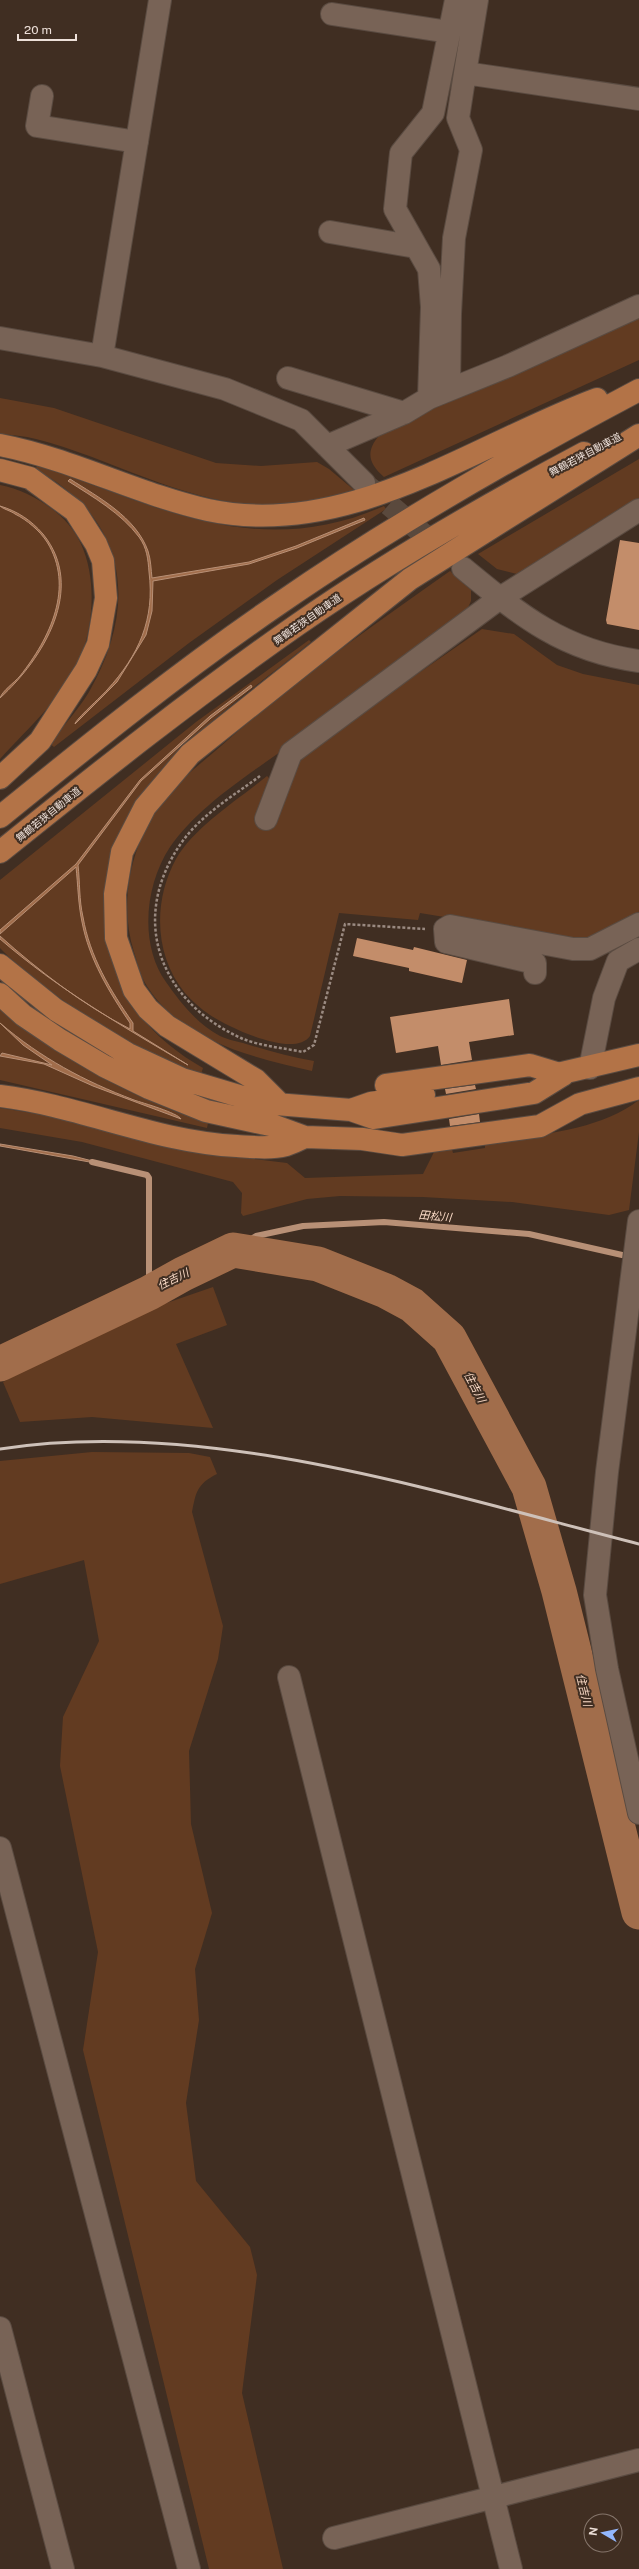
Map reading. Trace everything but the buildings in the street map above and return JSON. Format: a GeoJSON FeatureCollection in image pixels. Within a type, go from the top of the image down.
{"type":"FeatureCollection","features":[{"type":"Feature","properties":{"kind":"highway"},"geometry":{"type":"LineString","coordinates":[[0,445],[31,451],[126,485],[202,508],[271,517],[315,512],[354,503],[408,482],[567,410],[639,384]]}},
{"type":"Feature","properties":{"kind":"highway"},"geometry":{"type":"LineString","coordinates":[[0,817],[119,721],[279,603],[429,507],[574,424],[639,390]]}},
{"type":"Feature","properties":{"kind":"highway","name":"舞鶴若狭自動車道"},"geometry":{"type":"LineString","coordinates":[[0,852],[133,745],[303,621],[444,531],[515,490],[639,425]]}},
{"type":"Feature","properties":{"kind":"highway"},"geometry":{"type":"LineString","coordinates":[[279,1103],[256,1080],[168,1026],[148,1009],[134,990],[116,938],[115,894],[122,852],[145,807],[190,754],[410,579],[639,435]]}},
{"type":"Feature","properties":{"kind":"highway"},"geometry":{"type":"LineString","coordinates":[[0,470],[30,478],[75,511],[96,544],[103,561],[106,598],[98,644],[86,670],[40,741],[0,778]]}},
{"type":"Feature","properties":{"kind":"highway"},"geometry":{"type":"LineString","coordinates":[[0,965],[56,1010],[128,1054],[182,1079],[263,1103],[279,1103],[351,1110],[371,1102],[563,1075],[639,1055]]}},
{"type":"Feature","properties":{"kind":"highway"},"geometry":{"type":"LineString","coordinates":[[0,994],[23,1015],[60,1040],[104,1066],[149,1088],[206,1111],[275,1126],[305,1137],[362,1139],[402,1145],[540,1126],[580,1104],[639,1088]]}},
{"type":"Feature","properties":{"kind":"highway"},"geometry":{"type":"LineString","coordinates":[[0,1096],[55,1106],[174,1138],[214,1145],[267,1148],[286,1145],[305,1137]]}},
{"type":"Feature","properties":{"kind":"street"},"geometry":{"type":"LineString","coordinates":[[102,356],[160,0]]}},
{"type":"Feature","properties":{"kind":"street"},"geometry":{"type":"LineString","coordinates":[[429,398],[432,307],[429,269],[395,210],[402,153],[433,113],[456,0]]}},
{"type":"Feature","properties":{"kind":"street"},"geometry":{"type":"LineString","coordinates":[[449,390],[450,314],[454,238],[471,150],[458,118],[477,0]]}},
{"type":"Feature","properties":{"kind":"street"},"geometry":{"type":"LineString","coordinates":[[332,14],[449,32]]}},
{"type":"Feature","properties":{"kind":"street"},"geometry":{"type":"LineString","coordinates":[[465,73],[639,99]]}},
{"type":"Feature","properties":{"kind":"street"},"geometry":{"type":"LineString","coordinates":[[42,96],[37,126],[137,142]]}},
{"type":"Feature","properties":{"kind":"street"},"geometry":{"type":"LineString","coordinates":[[330,232],[416,246]]}},
{"type":"Feature","properties":{"kind":"street"},"geometry":{"type":"LineString","coordinates":[[327,446],[404,413],[429,398],[508,366],[639,306]]}},
{"type":"Feature","properties":{"kind":"street"},"geometry":{"type":"LineString","coordinates":[[0,338],[102,356],[239,395],[301,420],[364,483]]}},
{"type":"Feature","properties":{"kind":"street"},"geometry":{"type":"LineString","coordinates":[[288,378],[404,413]]}},
{"type":"Feature","properties":{"kind":"street"},"geometry":{"type":"LineString","coordinates":[[266,819],[291,753],[500,598],[639,510]]}},
{"type":"Feature","properties":{"kind":"street"},"geometry":{"type":"LineString","coordinates":[[463,568],[524,616],[573,645],[597,654],[639,661]]}},
{"type":"Feature","properties":{"kind":"street"},"geometry":{"type":"LineString","coordinates":[[535,973],[535,963],[446,942],[445,929],[450,926],[573,949],[590,949],[639,924]]}},
{"type":"Feature","properties":{"kind":"street"},"geometry":{"type":"LineString","coordinates":[[590,1068],[604,998],[618,961],[639,949]]}},
{"type":"Feature","properties":{"kind":"street"},"geometry":{"type":"LineString","coordinates":[[638,1225],[607,1472],[595,1596],[607,1669],[639,1813]]}},
{"type":"Feature","properties":{"kind":"street"},"geometry":{"type":"LineString","coordinates":[[289,1677],[511,2569]]}},
{"type":"Feature","properties":{"kind":"street"},"geometry":{"type":"LineString","coordinates":[[0,1848],[189,2569]]}},
{"type":"Feature","properties":{"kind":"street"},"geometry":{"type":"LineString","coordinates":[[1,2337],[63,2569]]}},
{"type":"Feature","properties":{"kind":"street"},"geometry":{"type":"LineString","coordinates":[[334,2538],[639,2460]]}},
{"type":"Feature","properties":{"kind":"path"},"geometry":{"type":"LineString","coordinates":[[266,771],[211,812],[182,842],[162,876],[154,912],[157,944],[165,970],[185,997],[209,1020],[242,1039],[303,1052],[314,1045],[345,924],[445,929]]}},
{"type":"Feature","properties":{"kind":"shaded area"},"geometry":{"type":"Polygon","coordinates":[[[639,316],[639,360],[384,477],[374,466],[370,455],[371,449],[377,437],[383,431],[639,316]]]}},
{"type":"Feature","properties":{"kind":"shaded area"},"geometry":{"type":"Polygon","coordinates":[[[0,398],[54,408],[216,463],[261,466],[317,462],[329,469],[354,490],[313,500],[281,505],[240,503],[210,498],[152,480],[65,448],[32,438],[0,434],[0,398]]]}},
{"type":"Feature","properties":{"kind":"shaded area"},"geometry":{"type":"Polygon","coordinates":[[[639,459],[639,500],[517,574],[497,569],[478,554],[639,459]]]}},
{"type":"Feature","properties":{"kind":"shaded area"},"geometry":{"type":"Polygon","coordinates":[[[38,465],[166,511],[208,522],[250,528],[293,529],[338,522],[384,506],[386,509],[277,580],[189,643],[54,747],[49,743],[85,699],[105,659],[115,627],[118,596],[116,567],[106,539],[90,513],[66,489],[35,469],[38,465]]]}},
{"type":"Feature","properties":{"kind":"shaded area"},"geometry":{"type":"Polygon","coordinates":[[[70,479],[115,509],[135,528],[148,551],[152,578],[249,562],[296,546],[364,518],[365,520],[297,548],[249,564],[153,581],[152,611],[146,635],[117,682],[75,724],[118,677],[136,650],[147,621],[150,589],[147,554],[139,537],[124,520],[97,499],[68,481],[70,479]]]}},
{"type":"Feature","properties":{"kind":"shaded area"},"geometry":{"type":"Polygon","coordinates":[[[0,485],[12,488],[36,498],[58,514],[67,523],[75,533],[86,557],[92,599],[86,641],[82,654],[67,683],[46,710],[0,759],[0,485]]]}},
{"type":"Feature","properties":{"kind":"shaded area"},"geometry":{"type":"Polygon","coordinates":[[[0,506],[34,524],[43,534],[56,555],[61,577],[60,599],[54,622],[44,643],[31,664],[0,698],[6,689],[20,676],[31,661],[49,629],[59,594],[59,577],[55,559],[47,542],[41,534],[24,519],[0,506]]]}},
{"type":"Feature","properties":{"kind":"shaded area"},"geometry":{"type":"Polygon","coordinates":[[[450,571],[471,590],[471,601],[465,614],[405,661],[250,773],[214,801],[198,815],[170,847],[155,879],[148,914],[152,950],[157,967],[183,1005],[196,1019],[220,1036],[278,1053],[314,1061],[312,1071],[241,1052],[196,1032],[176,1018],[158,1001],[142,978],[134,952],[129,931],[127,910],[128,889],[138,847],[146,828],[157,809],[170,792],[188,774],[248,722],[333,655],[450,571]]]}},
{"type":"Feature","properties":{"kind":"shaded area"},"geometry":{"type":"Polygon","coordinates":[[[482,629],[514,634],[557,665],[583,674],[639,685],[639,916],[591,941],[420,913],[418,920],[339,913],[310,1036],[302,1042],[290,1044],[276,1043],[261,1039],[231,1027],[207,1013],[185,993],[175,978],[167,962],[162,945],[160,928],[163,892],[176,859],[184,847],[205,825],[267,776],[271,780],[298,757],[482,629]]]}},
{"type":"Feature","properties":{"kind":"shaded area"},"geometry":{"type":"Polygon","coordinates":[[[309,640],[311,642],[217,717],[186,745],[158,775],[134,808],[116,842],[106,879],[106,908],[113,958],[119,978],[128,997],[152,1030],[185,1057],[203,1068],[201,1074],[147,1051],[99,1025],[32,977],[9,957],[0,948],[0,880],[196,722],[309,640]]]}},
{"type":"Feature","properties":{"kind":"shaded area"},"geometry":{"type":"Polygon","coordinates":[[[251,685],[252,687],[211,718],[141,781],[78,865],[80,898],[86,932],[102,973],[116,998],[133,1023],[133,1031],[188,1065],[107,1016],[130,1029],[130,1023],[107,987],[85,936],[79,901],[76,867],[0,934],[0,930],[76,864],[140,780],[210,716],[251,685]]]}},
{"type":"Feature","properties":{"kind":"shaded area"},"geometry":{"type":"Polygon","coordinates":[[[0,936],[30,962],[62,987],[0,939],[0,936]]]}},
{"type":"Feature","properties":{"kind":"shaded area"},"geometry":{"type":"Polygon","coordinates":[[[0,1008],[23,1027],[98,1076],[152,1102],[208,1123],[207,1128],[0,1080],[0,1008]]]}},
{"type":"Feature","properties":{"kind":"shaded area"},"geometry":{"type":"Polygon","coordinates":[[[0,1023],[15,1036],[47,1058],[80,1077],[116,1093],[167,1111],[181,1119],[93,1086],[44,1064],[0,1056],[2,1053],[52,1065],[23,1045],[0,1023]]]}},
{"type":"Feature","properties":{"kind":"shaded area"},"geometry":{"type":"Polygon","coordinates":[[[639,1100],[639,1132],[629,1210],[609,1215],[512,1202],[423,1197],[340,1196],[307,1199],[243,1216],[241,1213],[242,1193],[233,1182],[82,1142],[0,1128],[0,1108],[45,1115],[180,1150],[287,1163],[305,1178],[423,1174],[436,1148],[451,1146],[453,1153],[485,1148],[485,1141],[524,1137],[565,1130],[605,1119],[639,1100]]]}},
{"type":"Feature","properties":{"kind":"shaded area"},"geometry":{"type":"Polygon","coordinates":[[[0,1144],[73,1156],[112,1166],[0,1146],[0,1144]]]}},
{"type":"Feature","properties":{"kind":"shaded area"},"geometry":{"type":"Polygon","coordinates":[[[213,1287],[227,1325],[176,1344],[213,1428],[92,1417],[20,1422],[3,1382],[126,1317],[213,1287]]]}},
{"type":"Feature","properties":{"kind":"shaded area"},"geometry":{"type":"Polygon","coordinates":[[[92,1452],[189,1453],[210,1457],[217,1474],[205,1481],[198,1489],[192,1512],[223,1626],[218,1659],[189,1751],[191,1824],[212,1913],[195,1969],[199,2020],[186,2103],[196,2181],[250,2247],[257,2275],[242,2393],[283,2569],[209,2569],[83,2050],[98,1952],[60,1766],[63,1717],[99,1641],[84,1560],[0,1584],[0,1461],[92,1452]]]}},
{"type":"Feature","properties":{"kind":"waterway"},"geometry":{"type":"LineString","coordinates":[[92,1162],[147,1175],[149,1178],[149,1293]]}},
{"type":"Feature","properties":{"kind":"waterway","name":"田松川"},"geometry":{"type":"LineString","coordinates":[[233,1250],[256,1236],[303,1226],[384,1222],[529,1234],[631,1257]]}},
{"type":"Feature","properties":{"kind":"waterway","name":"住吉川"},"geometry":{"type":"LineString","coordinates":[[0,1364],[149,1293],[183,1274],[233,1250],[318,1264],[386,1291],[412,1305],[449,1338],[529,1487],[559,1591],[639,1912]]}},
{"type":"Feature","properties":{"kind":"tunnel"},"geometry":{"type":"LineString","coordinates":[[364,483],[444,552]]}},
{"type":"Feature","properties":{"kind":"railway"},"geometry":{"type":"LineString","coordinates":[[0,1449],[78,1442],[159,1443],[240,1452],[322,1465],[404,1483],[639,1544]]}}]}
